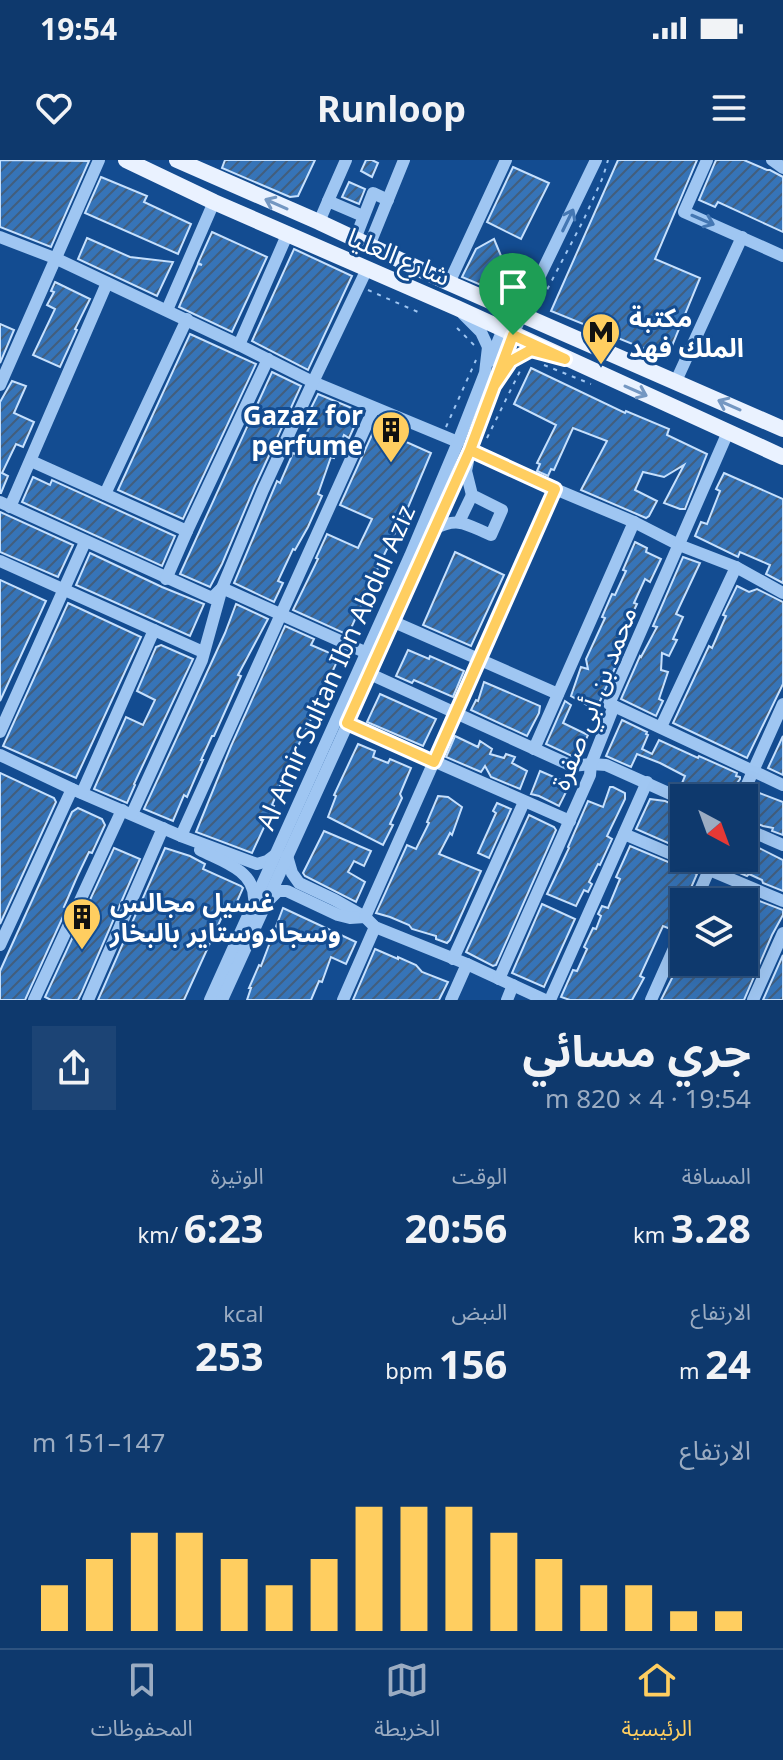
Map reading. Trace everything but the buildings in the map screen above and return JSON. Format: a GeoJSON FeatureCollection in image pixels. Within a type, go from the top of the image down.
{"type":"FeatureCollection","features":[{"type":"Feature","properties":{"kind":"main road","name":"شارع العليا"},"geometry":{"type":"LineString","coordinates":[[126,160],[783,457]]}},
{"type":"Feature","properties":{"kind":"main road","name":"شارع العليا"},"geometry":{"type":"LineString","coordinates":[[177,160],[200,166],[449,283],[783,429]]}},
{"type":"Feature","properties":{"kind":"street"},"geometry":{"type":"LineString","coordinates":[[0,385],[99,160]]}},
{"type":"Feature","properties":{"kind":"street"},"geometry":{"type":"LineString","coordinates":[[319,222],[346,160]]}},
{"type":"Feature","properties":{"kind":"street"},"geometry":{"type":"LineString","coordinates":[[362,242],[388,200],[404,160]]}},
{"type":"Feature","properties":{"kind":"street"},"geometry":{"type":"LineString","coordinates":[[449,283],[506,160]]}},
{"type":"Feature","properties":{"kind":"street","name":"Al Amir Sultan Ibn Abdul Aziz"},"geometry":{"type":"LineString","coordinates":[[281,856],[394,622],[494,386],[508,332],[521,315],[596,160]]}},
{"type":"Feature","properties":{"kind":"street"},"geometry":{"type":"LineString","coordinates":[[707,160],[684,212],[783,256]]}},
{"type":"Feature","properties":{"kind":"street"},"geometry":{"type":"LineString","coordinates":[[772,160],[783,168]]}},
{"type":"Feature","properties":{"kind":"street"},"geometry":{"type":"LineString","coordinates":[[362,242],[363,216],[373,193],[388,200]]}},
{"type":"Feature","properties":{"kind":"street"},"geometry":{"type":"LineString","coordinates":[[328,201],[363,216]]}},
{"type":"Feature","properties":{"kind":"street"},"geometry":{"type":"LineString","coordinates":[[167,310],[214,202]]}},
{"type":"Feature","properties":{"kind":"street"},"geometry":{"type":"LineString","coordinates":[[239,345],[287,235]]}},
{"type":"Feature","properties":{"kind":"street"},"geometry":{"type":"LineString","coordinates":[[676,381],[742,237]]}},
{"type":"Feature","properties":{"kind":"street"},"geometry":{"type":"LineString","coordinates":[[1,240],[57,259],[313,382],[469,448],[679,545],[736,567],[783,593]]}},
{"type":"Feature","properties":{"kind":"street"},"geometry":{"type":"LineString","coordinates":[[34,1000],[202,660],[222,588],[263,490],[367,269]]}},
{"type":"Feature","properties":{"kind":"street"},"geometry":{"type":"LineString","coordinates":[[107,283],[31,461],[5,505],[212,598],[222,588]]}},
{"type":"Feature","properties":{"kind":"street","name":"Al Amir Sultan Ibn Abdul Aziz"},"geometry":{"type":"LineString","coordinates":[[210,1000],[281,856],[367,653],[469,448],[488,347],[481,332],[457,308]]}},
{"type":"Feature","properties":{"kind":"street"},"geometry":{"type":"LineString","coordinates":[[105,494],[187,319]]}},
{"type":"Feature","properties":{"kind":"street"},"geometry":{"type":"LineString","coordinates":[[485,373],[508,332]]}},
{"type":"Feature","properties":{"kind":"street","name":"Al Amir Sultan Ibn Abdul Aziz"},"geometry":{"type":"LineString","coordinates":[[494,386],[511,361],[531,350],[565,359]]}},
{"type":"Feature","properties":{"kind":"street"},"geometry":{"type":"LineString","coordinates":[[166,579],[268,359]]}},
{"type":"Feature","properties":{"kind":"street"},"geometry":{"type":"LineString","coordinates":[[181,836],[374,408]]}},
{"type":"Feature","properties":{"kind":"street","name":"محمد بن أبي صفرة"},"geometry":{"type":"LineString","coordinates":[[499,979],[590,775],[591,764],[614,706],[609,704],[728,432]]}},
{"type":"Feature","properties":{"kind":"street"},"geometry":{"type":"LineString","coordinates":[[459,522],[472,495],[466,471],[469,448]]}},
{"type":"Feature","properties":{"kind":"street"},"geometry":{"type":"LineString","coordinates":[[31,461],[187,531]]}},
{"type":"Feature","properties":{"kind":"street"},"geometry":{"type":"LineString","coordinates":[[365,917],[555,489]]}},
{"type":"Feature","properties":{"kind":"street"},"geometry":{"type":"LineString","coordinates":[[434,529],[449,521],[459,522],[491,535],[502,510],[472,495]]}},
{"type":"Feature","properties":{"kind":"street"},"geometry":{"type":"LineString","coordinates":[[534,749],[634,522]]}},
{"type":"Feature","properties":{"kind":"street"},"geometry":{"type":"LineString","coordinates":[[0,732],[85,542]]}},
{"type":"Feature","properties":{"kind":"street"},"geometry":{"type":"LineString","coordinates":[[0,561],[203,652]]}},
{"type":"Feature","properties":{"kind":"street"},"geometry":{"type":"LineString","coordinates":[[661,727],[736,567]]}},
{"type":"Feature","properties":{"kind":"street"},"geometry":{"type":"LineString","coordinates":[[222,588],[367,653]]}},
{"type":"Feature","properties":{"kind":"street"},"geometry":{"type":"LineString","coordinates":[[394,622],[558,694]]}},
{"type":"Feature","properties":{"kind":"street"},"geometry":{"type":"LineString","coordinates":[[0,945],[154,630]]}},
{"type":"Feature","properties":{"kind":"street"},"geometry":{"type":"LineString","coordinates":[[370,674],[572,766],[606,765],[670,793]]}},
{"type":"Feature","properties":{"kind":"street"},"geometry":{"type":"LineString","coordinates":[[747,784],[783,704]]}},
{"type":"Feature","properties":{"kind":"street"},"geometry":{"type":"LineString","coordinates":[[614,706],[783,785]]}},
{"type":"Feature","properties":{"kind":"street"},"geometry":{"type":"LineString","coordinates":[[347,723],[570,821]]}},
{"type":"Feature","properties":{"kind":"street"},"geometry":{"type":"LineString","coordinates":[[0,755],[181,836],[257,864],[281,856],[299,883],[365,917],[375,927],[548,1000],[647,782]]}},
{"type":"Feature","properties":{"kind":"street"},"geometry":{"type":"LineString","coordinates":[[453,959],[524,802]]}},
{"type":"Feature","properties":{"kind":"street"},"geometry":{"type":"LineString","coordinates":[[88,1000],[163,828]]}},
{"type":"Feature","properties":{"kind":"street"},"geometry":{"type":"LineString","coordinates":[[624,834],[670,853]]}},
{"type":"Feature","properties":{"kind":"street"},"geometry":{"type":"LineString","coordinates":[[758,834],[783,845]]}},
{"type":"Feature","properties":{"kind":"street"},"geometry":{"type":"LineString","coordinates":[[181,836],[245,876],[252,883],[260,902],[278,891],[287,891],[338,915],[365,917]]}},
{"type":"Feature","properties":{"kind":"street"},"geometry":{"type":"LineString","coordinates":[[714,872],[783,901]]}},
{"type":"Feature","properties":{"kind":"street","name":"Al Amir Sultan Ibn Abdul Aziz"},"geometry":{"type":"LineString","coordinates":[[222,1000],[260,902]]}},
{"type":"Feature","properties":{"kind":"street"},"geometry":{"type":"LineString","coordinates":[[343,1000],[375,927]]}},
{"type":"Feature","properties":{"kind":"street"},"geometry":{"type":"LineString","coordinates":[[753,1000],[783,933]]}},
{"type":"Feature","properties":{"kind":"street"},"geometry":{"type":"LineString","coordinates":[[651,1000],[670,957]]}},
{"type":"Feature","properties":{"kind":"street"},"geometry":{"type":"LineString","coordinates":[[451,1000],[467,964]]}},
{"type":"Feature","properties":{"kind":"street"},"geometry":{"type":"LineString","coordinates":[[507,1000],[513,985]]}},
{"type":"Feature","properties":{"kind":"path"},"geometry":{"type":"LineString","coordinates":[[543,312],[538,307],[584,219],[608,160]]}},
{"type":"Feature","properties":{"kind":"path"},"geometry":{"type":"LineString","coordinates":[[359,286],[418,312]]}},
{"type":"Feature","properties":{"kind":"path"},"geometry":{"type":"LineString","coordinates":[[442,436],[479,351],[457,328]]}},
{"type":"Feature","properties":{"kind":"path"},"geometry":{"type":"LineString","coordinates":[[534,360],[591,384]]}},
{"type":"Feature","properties":{"kind":"path"},"geometry":{"type":"LineString","coordinates":[[469,448],[523,366]]}},
{"type":"Feature","properties":{"kind":"place","name":"مكتبة الملك فهد"},"geometry":{"type":"Point","coordinates":[601,366]}},
{"type":"Feature","properties":{"kind":"place","name":"Gazaz for perfume"},"geometry":{"type":"Point","coordinates":[391,464]}},
{"type":"Feature","properties":{"kind":"place","name":"غسيل مجالس وسجادوستاير بالبخار"},"geometry":{"type":"Point","coordinates":[82,951]}},
{"type":"Feature","properties":{"kind":"route"},"geometry":{"type":"LineString","coordinates":[[513,335],[470,450],[347,723],[434,762],[555,489],[470,450],[494,386],[511,361],[531,350],[565,359],[513,335]]}}]}
